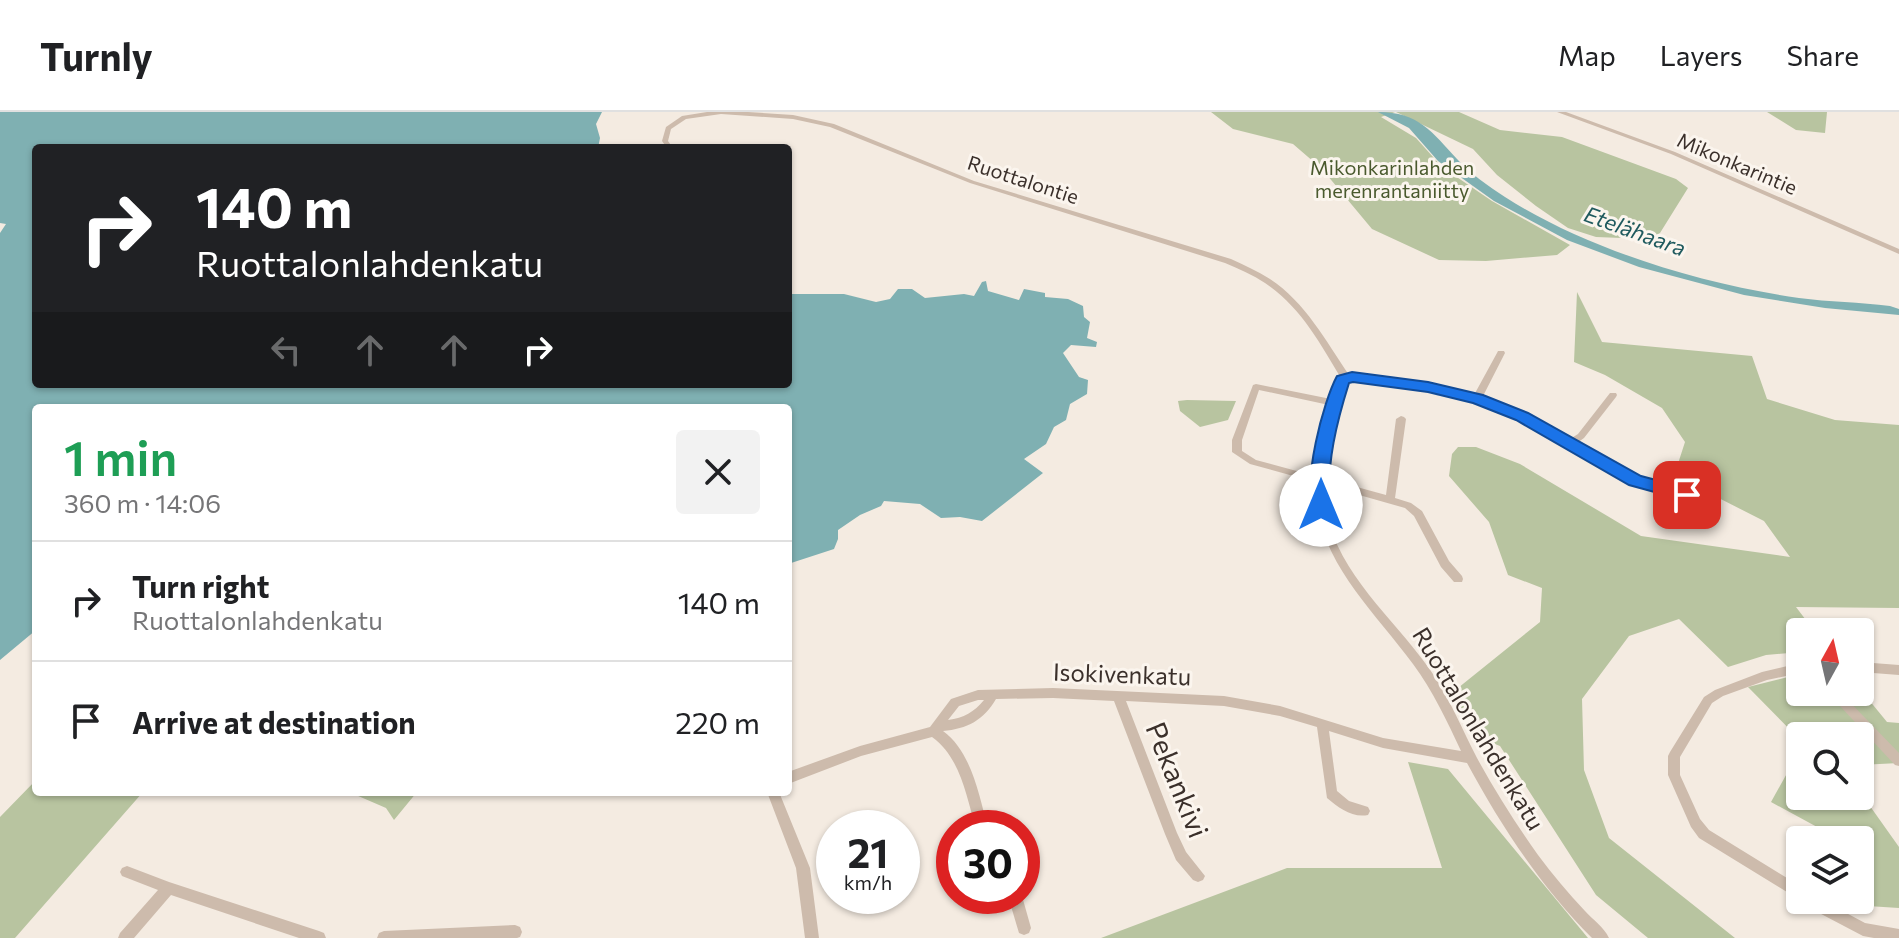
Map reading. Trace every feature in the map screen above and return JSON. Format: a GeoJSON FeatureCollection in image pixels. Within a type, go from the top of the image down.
{"type":"FeatureCollection","features":[{"type":"Feature","properties":{"kind":"street","name":"Ruottalontie"},"geometry":{"type":"LineString","coordinates":[[667,144],[668,128],[684,117],[721,112],[793,117],[839,127],[972,182],[1228,261],[1256,273],[1292,299],[1346,378]]}},
{"type":"Feature","properties":{"kind":"street","name":"Mikonkarintie"},"geometry":{"type":"LineString","coordinates":[[1560,112],[1673,153],[1899,252]]}},
{"type":"Feature","properties":{"kind":"street"},"geometry":{"type":"LineString","coordinates":[[1477,399],[1501,353]]}},
{"type":"Feature","properties":{"kind":"street"},"geometry":{"type":"LineString","coordinates":[[1346,378],[1377,378],[1477,399],[1522,417],[1635,480],[1687,495]]}},
{"type":"Feature","properties":{"kind":"street","name":"Ruottalonlahdenkatu"},"geometry":{"type":"LineString","coordinates":[[1346,378],[1335,403],[1319,479],[1324,519],[1334,547],[1431,681],[1471,758],[1542,870],[1602,938]]}},
{"type":"Feature","properties":{"kind":"street"},"geometry":{"type":"LineString","coordinates":[[1335,403],[1259,386],[1254,389],[1249,403],[1237,440],[1237,452],[1244,459],[1408,505],[1418,514],[1445,564],[1458,579]]}},
{"type":"Feature","properties":{"kind":"street"},"geometry":{"type":"LineString","coordinates":[[1569,444],[1581,436],[1613,395]]}},
{"type":"Feature","properties":{"kind":"street"},"geometry":{"type":"LineString","coordinates":[[1390,498],[1401,419]]}},
{"type":"Feature","properties":{"kind":"street"},"geometry":{"type":"LineString","coordinates":[[1874,668],[1899,670]]}},
{"type":"Feature","properties":{"kind":"street"},"geometry":{"type":"LineString","coordinates":[[1786,672],[1738,684],[1708,700],[1672,762],[1674,775],[1695,823],[1704,834],[1786,885]]}},
{"type":"Feature","properties":{"kind":"street","name":"Isokivenkatu"},"geometry":{"type":"LineString","coordinates":[[937,728],[955,702],[964,697],[1053,693],[1235,703],[1280,711],[1383,743],[1471,758]]}},
{"type":"Feature","properties":{"kind":"street"},"geometry":{"type":"LineString","coordinates":[[792,776],[860,751],[937,728],[954,726],[977,716],[992,696]]}},
{"type":"Feature","properties":{"kind":"street","name":"Pekankivi"},"geometry":{"type":"LineString","coordinates":[[1119,698],[1171,834],[1181,856],[1198,876]]}},
{"type":"Feature","properties":{"kind":"street"},"geometry":{"type":"LineString","coordinates":[[1846,706],[1899,761]]}},
{"type":"Feature","properties":{"kind":"street"},"geometry":{"type":"LineString","coordinates":[[1322,724],[1331,794],[1345,806],[1364,811]]}},
{"type":"Feature","properties":{"kind":"street"},"geometry":{"type":"LineString","coordinates":[[937,728],[955,752],[976,810]]}},
{"type":"Feature","properties":{"kind":"street"},"geometry":{"type":"LineString","coordinates":[[775,796],[803,868],[812,938]]}},
{"type":"Feature","properties":{"kind":"street"},"geometry":{"type":"LineString","coordinates":[[127,872],[319,938]]}},
{"type":"Feature","properties":{"kind":"street"},"geometry":{"type":"LineString","coordinates":[[125,938],[169,888]]}},
{"type":"Feature","properties":{"kind":"street"},"geometry":{"type":"LineString","coordinates":[[1020,914],[1024,928]]}},
{"type":"Feature","properties":{"kind":"street"},"geometry":{"type":"LineString","coordinates":[[1835,914],[1863,929],[1899,936]]}},
{"type":"Feature","properties":{"kind":"street"},"geometry":{"type":"LineString","coordinates":[[384,938],[515,932]]}},
{"type":"Feature","properties":{"kind":"green space","name":"Mikonkarinlahden merenrantaniitty"},"geometry":{"type":"Polygon","coordinates":[[[1211,112],[1395,112],[1381,117],[1416,138],[1442,167],[1492,201],[1570,245],[1557,255],[1486,261],[1439,260],[1372,229],[1322,169],[1293,144],[1233,129],[1211,112]]]}},
{"type":"Feature","properties":{"kind":"green space","name":"Mikonkarinlahden merenrantaniitty"},"geometry":{"type":"Polygon","coordinates":[[[1396,112],[1459,112],[1500,130],[1562,137],[1676,179],[1688,188],[1660,233],[1648,239],[1596,237],[1568,228],[1536,206],[1497,175],[1473,149],[1396,112]]]}},
{"type":"Feature","properties":{"kind":"green space"},"geometry":{"type":"Polygon","coordinates":[[[1767,112],[1827,112],[1825,133],[1796,130],[1767,112]]]}},
{"type":"Feature","properties":{"kind":"green space"},"geometry":{"type":"Polygon","coordinates":[[[1577,292],[1602,342],[1752,356],[1767,399],[1835,420],[1899,425],[1899,608],[1796,607],[1804,618],[1786,618],[1786,653],[1766,655],[1728,667],[1679,619],[1629,636],[1582,699],[1584,770],[1609,838],[1735,938],[1648,938],[1596,895],[1500,746],[1475,736],[1453,692],[1540,622],[1542,588],[1508,575],[1489,522],[1449,476],[1452,454],[1458,447],[1476,447],[1520,464],[1641,536],[1790,557],[1764,521],[1697,487],[1673,479],[1685,442],[1662,408],[1605,375],[1574,362],[1577,292]]]}},
{"type":"Feature","properties":{"kind":"green space"},"geometry":{"type":"Polygon","coordinates":[[[1178,401],[1236,401],[1228,420],[1200,427],[1180,411],[1178,401]]]}},
{"type":"Feature","properties":{"kind":"green space"},"geometry":{"type":"Polygon","coordinates":[[[1786,678],[1786,706],[1874,706],[1887,722],[1899,723],[1899,763],[1874,764],[1874,722],[1786,722],[1786,726],[1748,687],[1786,678]]]}},
{"type":"Feature","properties":{"kind":"green space"},"geometry":{"type":"Polygon","coordinates":[[[1408,762],[1448,769],[1588,938],[1101,938],[1287,868],[1442,868],[1408,762]]]}},
{"type":"Feature","properties":{"kind":"green space"},"geometry":{"type":"Polygon","coordinates":[[[1786,775],[1786,810],[1873,810],[1899,847],[1899,908],[1874,906],[1874,826],[1815,826],[1771,802],[1786,775]]]}},
{"type":"Feature","properties":{"kind":"green space"},"geometry":{"type":"Polygon","coordinates":[[[32,784],[32,796],[139,796],[15,938],[0,938],[0,817],[32,784]]]}},
{"type":"Feature","properties":{"kind":"green space"},"geometry":{"type":"Polygon","coordinates":[[[358,796],[414,796],[394,820],[386,808],[358,796]]]}},
{"type":"Feature","properties":{"kind":"water"},"geometry":{"type":"Polygon","coordinates":[[[0,112],[602,112],[596,124],[599,144],[32,144],[32,388],[792,388],[792,294],[844,294],[876,302],[890,299],[898,289],[912,289],[925,298],[964,294],[974,296],[982,282],[986,281],[988,291],[1019,300],[1024,289],[1045,293],[1045,297],[1068,299],[1083,306],[1084,317],[1090,322],[1087,338],[1097,342],[1096,347],[1071,345],[1063,353],[1079,377],[1088,380],[1087,394],[1070,404],[1066,420],[1054,427],[1046,444],[1024,459],[1043,473],[982,521],[941,518],[920,504],[884,501],[881,506],[838,530],[834,549],[792,563],[792,404],[32,404],[32,633],[0,660],[0,233],[6,224],[0,223],[0,112]]]}},
{"type":"Feature","properties":{"kind":"water"},"geometry":{"type":"Polygon","coordinates":[[[1378,112],[1404,116],[1424,125],[1468,170],[1499,193],[1537,216],[1609,249],[1724,284],[1799,298],[1890,306],[1899,309],[1899,315],[1825,308],[1744,295],[1639,267],[1567,240],[1494,201],[1438,161],[1409,128],[1378,112]]]}},
{"type":"Feature","properties":{"kind":"route"},"geometry":{"type":"LineString","coordinates":[[1321,505],[1319,479],[1335,403],[1343,380],[1352,377],[1377,378],[1477,399],[1522,417],[1635,480],[1687,495]]}},
{"type":"Feature","properties":{"kind":"water label","name":"Etelähaara"},"geometry":{"type":"Point","coordinates":[1635,231]}}]}
